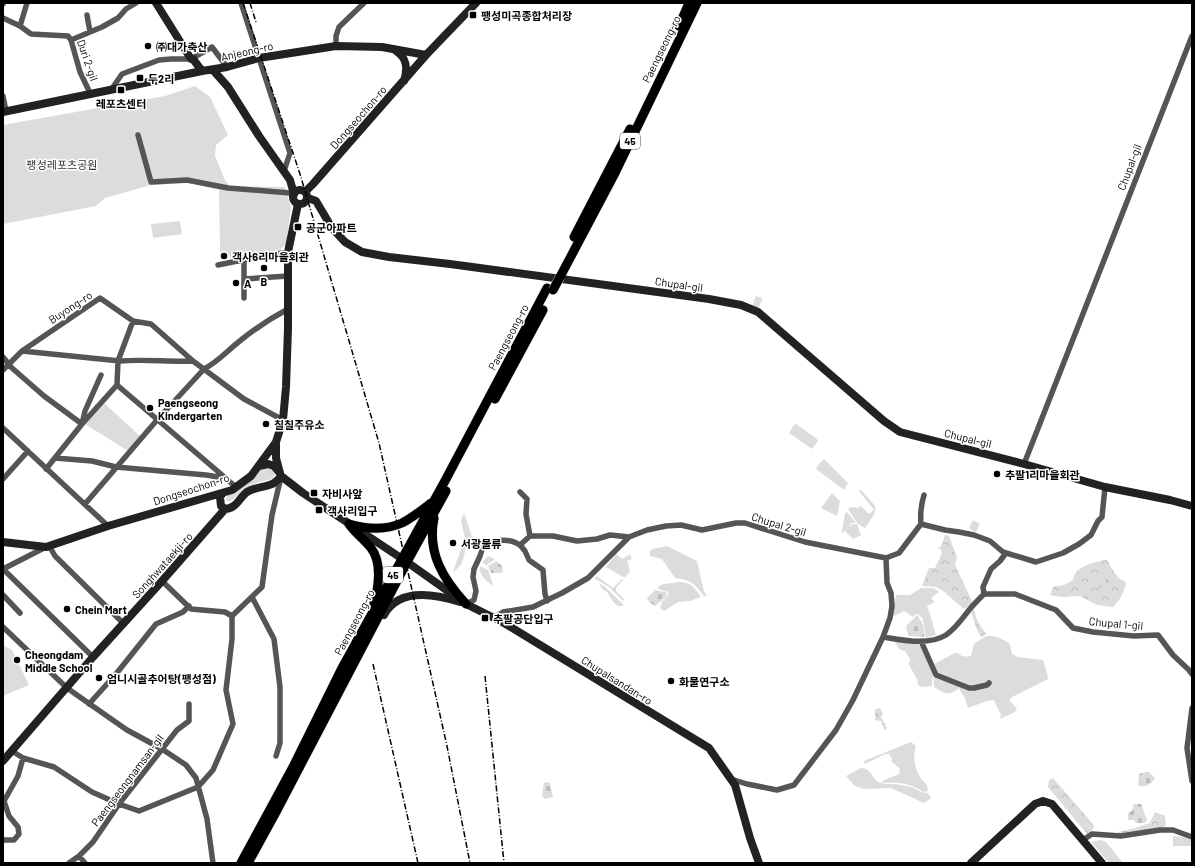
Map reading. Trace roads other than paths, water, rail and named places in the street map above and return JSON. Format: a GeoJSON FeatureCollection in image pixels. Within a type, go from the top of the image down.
{"type":"FeatureCollection","features":[{"type":"Feature","properties":{"kind":"main road","name":"Paengseong-ro"},"geometry":{"type":"LineString","coordinates":[[557,277],[645,98],[689,3]]}},
{"type":"Feature","properties":{"kind":"main road","name":"Paengseong-ro"},"geometry":{"type":"LineString","coordinates":[[248,863],[276,812],[370,624],[404,560],[435,505],[550,289],[614,175],[697,3]]}},
{"type":"Feature","properties":{"kind":"main road"},"geometry":{"type":"LineString","coordinates":[[349,524],[372,528],[393,526],[435,505]]}},
{"type":"Feature","properties":{"kind":"main road"},"geometry":{"type":"LineString","coordinates":[[435,505],[432,537],[436,559],[446,580],[466,604]]}},
{"type":"Feature","properties":{"kind":"main road"},"geometry":{"type":"LineString","coordinates":[[349,524],[354,532],[371,548],[377,563],[378,582],[370,624]]}},
{"type":"Feature","properties":{"kind":"main road","name":"Paengseong-ro"},"geometry":{"type":"LineString","coordinates":[[241,863],[341,670],[370,624]]}},
{"type":"Feature","properties":{"kind":"street"},"geometry":{"type":"LineString","coordinates":[[20,26],[27,3]]}},
{"type":"Feature","properties":{"kind":"street"},"geometry":{"type":"LineString","coordinates":[[71,40],[102,27],[118,18],[126,8],[136,3]]}},
{"type":"Feature","properties":{"kind":"street"},"geometry":{"type":"LineString","coordinates":[[156,3],[191,59]]}},
{"type":"Feature","properties":{"kind":"street"},"geometry":{"type":"LineString","coordinates":[[241,3],[290,152],[284,172]]}},
{"type":"Feature","properties":{"kind":"street"},"geometry":{"type":"LineString","coordinates":[[336,46],[336,36],[339,27],[364,3]]}},
{"type":"Feature","properties":{"kind":"street"},"geometry":{"type":"LineString","coordinates":[[426,55],[476,3]]}},
{"type":"Feature","properties":{"kind":"street"},"geometry":{"type":"LineString","coordinates":[[87,15],[90,32]]}},
{"type":"Feature","properties":{"kind":"street","name":"Duri 2-gil"},"geometry":{"type":"LineString","coordinates":[[3,18],[20,26],[31,34],[68,36],[71,40],[80,72],[90,93]]}},
{"type":"Feature","properties":{"kind":"street","name":"Chupal-gil"},"geometry":{"type":"LineString","coordinates":[[1024,464],[1192,36]]}},
{"type":"Feature","properties":{"kind":"street","name":"Anjeong-ro"},"geometry":{"type":"LineString","coordinates":[[4,111],[213,70],[259,58],[336,46],[382,47],[426,55]]}},
{"type":"Feature","properties":{"kind":"street"},"geometry":{"type":"LineString","coordinates":[[191,59],[212,47],[227,67]]}},
{"type":"Feature","properties":{"kind":"street"},"geometry":{"type":"LineString","coordinates":[[393,49],[402,55],[405,62],[405,77],[403,82]]}},
{"type":"Feature","properties":{"kind":"street","name":"Dongseochon-ro"},"geometry":{"type":"LineString","coordinates":[[306,195],[313,184],[426,55]]}},
{"type":"Feature","properties":{"kind":"street"},"geometry":{"type":"LineString","coordinates":[[111,90],[122,74],[159,60],[194,59],[202,71]]}},
{"type":"Feature","properties":{"kind":"street"},"geometry":{"type":"LineString","coordinates":[[138,135],[151,182],[187,180],[228,188],[294,194],[299,190],[306,195],[306,203],[302,205],[294,202],[294,194],[290,180],[228,87],[213,70]]}},
{"type":"Feature","properties":{"kind":"street"},"geometry":{"type":"LineString","coordinates":[[3,96],[4,111]]}},
{"type":"Feature","properties":{"kind":"street","name":"Chupal-gil"},"geometry":{"type":"LineString","coordinates":[[306,195],[316,200],[332,228],[345,242],[362,252],[389,257],[450,264],[741,305],[758,312],[884,421],[900,432],[1024,464],[1105,487],[1192,506]]}},
{"type":"Feature","properties":{"kind":"street","name":"Dongseochon-ro"},"geometry":{"type":"LineString","coordinates":[[3,542],[46,547],[108,526],[222,494],[244,483],[251,476],[276,442],[283,420],[286,387],[288,252],[298,204]]}},
{"type":"Feature","properties":{"kind":"street"},"geometry":{"type":"LineString","coordinates":[[218,265],[288,252]]}},
{"type":"Feature","properties":{"kind":"street"},"geometry":{"type":"LineString","coordinates":[[244,260],[244,298]]}},
{"type":"Feature","properties":{"kind":"street"},"geometry":{"type":"LineString","coordinates":[[244,279],[288,276]]}},
{"type":"Feature","properties":{"kind":"street","name":"Buyong-ro"},"geometry":{"type":"LineString","coordinates":[[3,370],[22,351],[100,298],[133,321]]}},
{"type":"Feature","properties":{"kind":"street"},"geometry":{"type":"LineString","coordinates":[[85,504],[157,420],[204,369],[214,364],[240,341],[271,318],[288,309]]}},
{"type":"Feature","properties":{"kind":"street"},"geometry":{"type":"LineString","coordinates":[[46,468],[82,424],[117,385],[118,361],[133,321],[151,324],[193,361],[244,399],[283,420]]}},
{"type":"Feature","properties":{"kind":"street"},"geometry":{"type":"LineString","coordinates":[[22,351],[118,361],[193,361]]}},
{"type":"Feature","properties":{"kind":"street"},"geometry":{"type":"LineString","coordinates":[[3,357],[12,368],[44,396],[82,424]]}},
{"type":"Feature","properties":{"kind":"street"},"geometry":{"type":"LineString","coordinates":[[82,424],[85,411],[101,375]]}},
{"type":"Feature","properties":{"kind":"street"},"geometry":{"type":"LineString","coordinates":[[117,385],[236,487]]}},
{"type":"Feature","properties":{"kind":"street"},"geometry":{"type":"LineString","coordinates":[[3,428],[108,526]]}},
{"type":"Feature","properties":{"kind":"street"},"geometry":{"type":"LineString","coordinates":[[12,751],[23,758],[54,767],[92,792],[139,811],[198,787],[214,770],[233,724],[226,690],[232,638],[232,616],[262,588],[272,515],[281,476],[276,458],[276,442]]}},
{"type":"Feature","properties":{"kind":"street"},"geometry":{"type":"LineString","coordinates":[[3,479],[28,451]]}},
{"type":"Feature","properties":{"kind":"street"},"geometry":{"type":"LineString","coordinates":[[55,458],[92,461],[116,467],[226,478]]}},
{"type":"Feature","properties":{"kind":"street"},"geometry":{"type":"LineString","coordinates":[[258,466],[268,464],[274,466],[281,476],[303,493],[404,560]]}},
{"type":"Feature","properties":{"kind":"street","name":"Songhwataekji-ro"},"geometry":{"type":"LineString","coordinates":[[3,761],[93,657],[225,509],[233,507],[249,490],[273,484],[281,476]]}},
{"type":"Feature","properties":{"kind":"street"},"geometry":{"type":"LineString","coordinates":[[921,524],[974,535],[990,541],[1003,552],[1036,562],[1063,553],[1091,535],[1098,521],[1102,517],[1105,487]]}},
{"type":"Feature","properties":{"kind":"street"},"geometry":{"type":"LineString","coordinates":[[520,492],[527,499],[526,514],[530,536]]}},
{"type":"Feature","properties":{"kind":"street"},"geometry":{"type":"LineString","coordinates":[[222,494],[220,497],[221,506],[225,509]]}},
{"type":"Feature","properties":{"kind":"street"},"geometry":{"type":"LineString","coordinates":[[730,779],[777,790],[794,785],[839,724],[853,700],[883,637],[890,618],[892,606],[891,593],[887,583],[886,558],[899,553],[921,524],[920,507],[924,495]]}},
{"type":"Feature","properties":{"kind":"street","name":"Chupal 2-gil"},"geometry":{"type":"LineString","coordinates":[[493,618],[503,612],[534,607],[547,601],[588,578],[629,537],[647,530],[666,526],[682,525],[702,530],[736,523],[745,523],[804,542],[886,558]]}},
{"type":"Feature","properties":{"kind":"street"},"geometry":{"type":"LineString","coordinates":[[522,548],[520,545],[530,536],[553,536],[577,541],[597,539],[610,535],[629,537]]}},
{"type":"Feature","properties":{"kind":"street"},"geometry":{"type":"LineString","coordinates":[[370,624],[378,624],[386,610],[392,604],[407,596],[427,595],[466,604],[474,600],[476,592],[473,577],[474,568],[484,544],[495,541],[511,541],[518,544],[525,551],[529,560],[544,570],[544,587],[547,601]]}},
{"type":"Feature","properties":{"kind":"street"},"geometry":{"type":"LineString","coordinates":[[93,657],[3,569],[46,547],[51,549],[55,556],[124,624]]}},
{"type":"Feature","properties":{"kind":"street"},"geometry":{"type":"LineString","coordinates":[[883,637],[921,641],[933,640],[946,635],[958,624],[984,594],[984,588],[991,569],[1006,553]]}},
{"type":"Feature","properties":{"kind":"street","name":"Chupalsandan-ro"},"geometry":{"type":"LineString","coordinates":[[404,560],[466,604],[504,623],[709,748],[735,785],[750,838],[759,863]]}},
{"type":"Feature","properties":{"kind":"street"},"geometry":{"type":"LineString","coordinates":[[162,581],[191,609],[225,612],[232,616]]}},
{"type":"Feature","properties":{"kind":"street","name":"Chupal 1-gil"},"geometry":{"type":"LineString","coordinates":[[984,594],[1015,594],[1056,610],[1073,628],[1093,632],[1134,636],[1158,635],[1173,655],[1192,674]]}},
{"type":"Feature","properties":{"kind":"street"},"geometry":{"type":"LineString","coordinates":[[3,595],[20,613]]}},
{"type":"Feature","properties":{"kind":"street"},"geometry":{"type":"LineString","coordinates":[[252,597],[274,639],[280,693],[280,743],[276,756]]}},
{"type":"Feature","properties":{"kind":"street"},"geometry":{"type":"LineString","coordinates":[[89,704],[120,669],[156,624],[183,612],[189,606]]}},
{"type":"Feature","properties":{"kind":"street"},"geometry":{"type":"LineString","coordinates":[[3,627],[67,688],[127,730],[186,766],[196,778],[207,819],[213,863]]}},
{"type":"Feature","properties":{"kind":"street"},"geometry":{"type":"LineString","coordinates":[[921,641],[936,675],[969,688],[987,685],[988,682]]}},
{"type":"Feature","properties":{"kind":"street","name":"Paengseongnamsan-gil"},"geometry":{"type":"LineString","coordinates":[[69,863],[79,856],[93,842],[119,804],[177,730],[188,721],[189,704]]}},
{"type":"Feature","properties":{"kind":"street"},"geometry":{"type":"LineString","coordinates":[[1192,708],[1187,748],[1192,781]]}},
{"type":"Feature","properties":{"kind":"street"},"geometry":{"type":"LineString","coordinates":[[3,840],[14,840],[19,834],[18,827],[9,816],[4,801],[18,776],[23,758]]}},
{"type":"Feature","properties":{"kind":"street"},"geometry":{"type":"LineString","coordinates":[[971,863],[1035,804],[1043,801],[1052,804],[1102,863]]}},
{"type":"Feature","properties":{"kind":"street"},"geometry":{"type":"LineString","coordinates":[[1083,840],[1092,834],[1121,836],[1160,830],[1173,830],[1192,837]]}},
{"type":"Feature","properties":{"kind":"street"},"geometry":{"type":"LineString","coordinates":[[79,856],[85,863]]}},
{"type":"Feature","properties":{"kind":"railway"},"geometry":{"type":"LineString","coordinates":[[243,3],[300,174],[379,443],[447,746],[470,863]]}},
{"type":"Feature","properties":{"kind":"railway"},"geometry":{"type":"LineString","coordinates":[[250,3],[256,22]]}},
{"type":"Feature","properties":{"kind":"railway"},"geometry":{"type":"LineString","coordinates":[[373,664],[418,863]]}},
{"type":"Feature","properties":{"kind":"railway"},"geometry":{"type":"LineString","coordinates":[[485,676],[504,863]]}},
{"type":"Feature","properties":{"kind":"place","name":"팽성미곡종합처리장"},"geometry":{"type":"Point","coordinates":[473,15]}},
{"type":"Feature","properties":{"kind":"place","name":"㈜대가축산"},"geometry":{"type":"Point","coordinates":[148,46]}},
{"type":"Feature","properties":{"kind":"place","name":"두2리"},"geometry":{"type":"Point","coordinates":[140,78]}},
{"type":"Feature","properties":{"kind":"place","name":"레포츠센터"},"geometry":{"type":"Point","coordinates":[121,90]}},
{"type":"Feature","properties":{"kind":"place","name":"공군아파트"},"geometry":{"type":"Point","coordinates":[298,227]}},
{"type":"Feature","properties":{"kind":"place","name":"객사6리마을회관"},"geometry":{"type":"Point","coordinates":[224,256]}},
{"type":"Feature","properties":{"kind":"place","name":"B"},"geometry":{"type":"Point","coordinates":[264,268]}},
{"type":"Feature","properties":{"kind":"place","name":"A"},"geometry":{"type":"Point","coordinates":[236,283]}},
{"type":"Feature","properties":{"kind":"place","name":"Paengseong Kindergarten"},"geometry":{"type":"Point","coordinates":[150,408]}},
{"type":"Feature","properties":{"kind":"place","name":"칠칠주유소"},"geometry":{"type":"Point","coordinates":[266,424]}},
{"type":"Feature","properties":{"kind":"place","name":"추팔1리마을회관"},"geometry":{"type":"Point","coordinates":[997,474]}},
{"type":"Feature","properties":{"kind":"place","name":"자비사앞"},"geometry":{"type":"Point","coordinates":[314,493]}},
{"type":"Feature","properties":{"kind":"place","name":"객사리입구"},"geometry":{"type":"Point","coordinates":[319,510]}},
{"type":"Feature","properties":{"kind":"place","name":"서광물류"},"geometry":{"type":"Point","coordinates":[453,543]}},
{"type":"Feature","properties":{"kind":"place","name":"Chein Mart"},"geometry":{"type":"Point","coordinates":[67,609]}},
{"type":"Feature","properties":{"kind":"place","name":"추팔공단입구"},"geometry":{"type":"Point","coordinates":[485,618]}},
{"type":"Feature","properties":{"kind":"place","name":"Cheongdam Middle School"},"geometry":{"type":"Point","coordinates":[17,660]}},
{"type":"Feature","properties":{"kind":"place","name":"엄니시골추어탕(팽성점)"},"geometry":{"type":"Point","coordinates":[99,678]}},
{"type":"Feature","properties":{"kind":"place","name":"화물연구소"},"geometry":{"type":"Point","coordinates":[671,681]}},
{"type":"Feature","properties":{"kind":"park label","name":"팽성레포츠공원"},"geometry":{"type":"Point","coordinates":[62,164]}}]}
